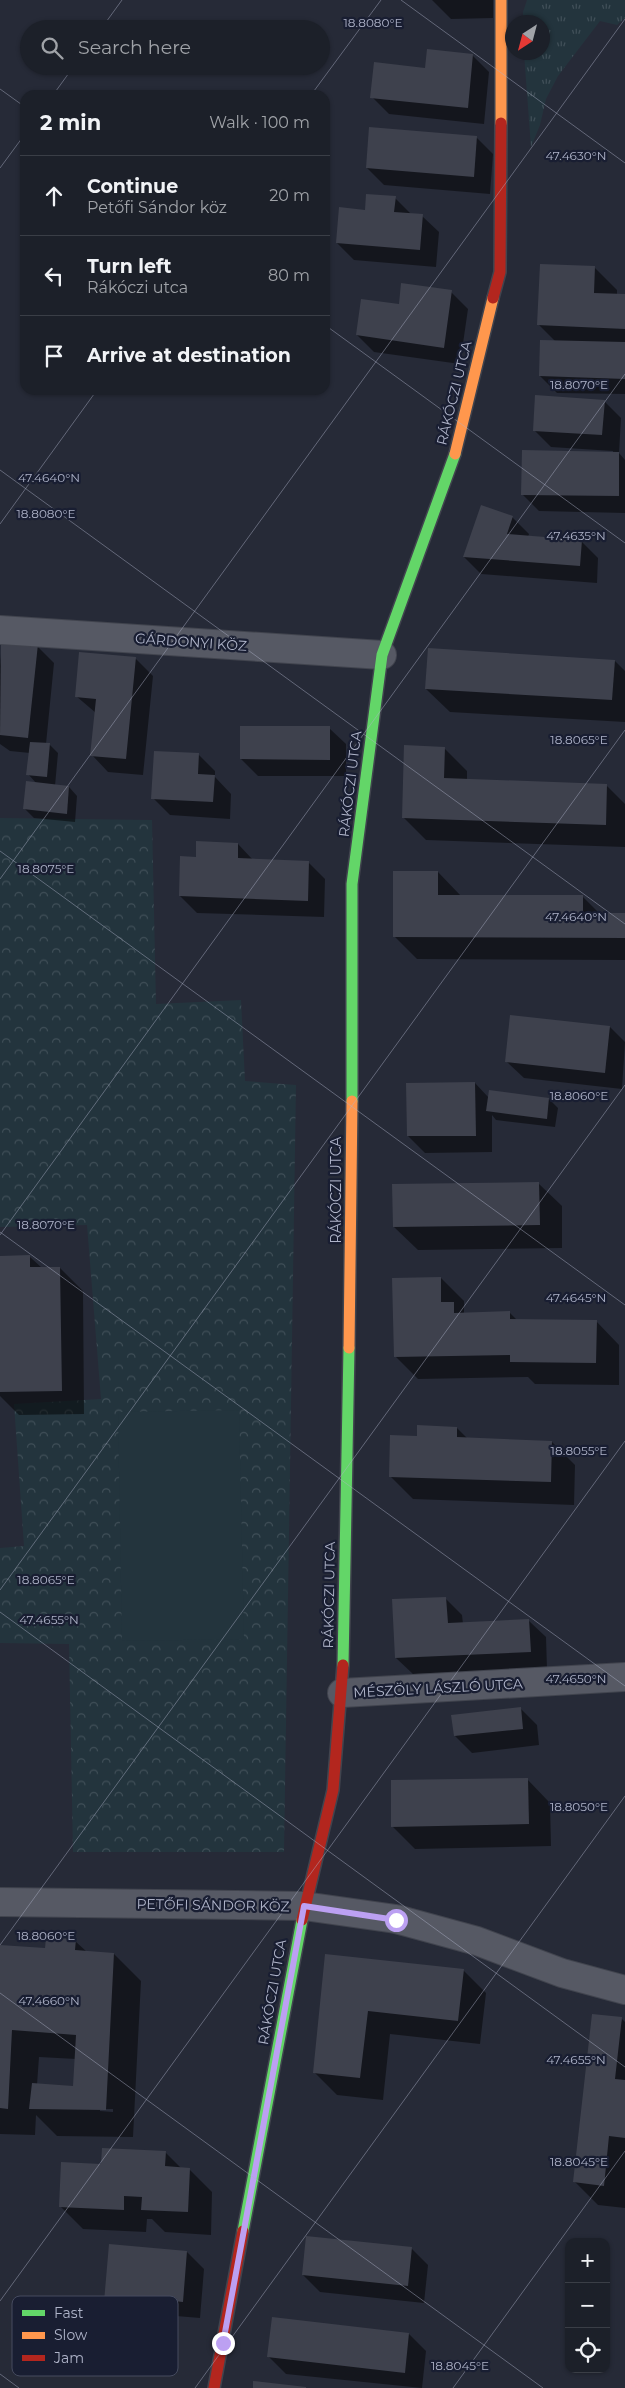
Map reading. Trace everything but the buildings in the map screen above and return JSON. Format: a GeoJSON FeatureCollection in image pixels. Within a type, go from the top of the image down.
{"type":"FeatureCollection","features":[{"type":"Feature","properties":{"kind":"street","name":"RÁKÓCZI UTCA"},"geometry":{"type":"LineString","coordinates":[[214,2388],[304,1906],[333,1790],[342,1693],[352,1207],[352,884],[382,655],[454,457],[500,272],[501,0]]}},
{"type":"Feature","properties":{"kind":"street","name":"GÁRDONYI KÖZ"},"geometry":{"type":"LineString","coordinates":[[0,630],[382,655]]}},
{"type":"Feature","properties":{"kind":"street","name":"MÉSZÖLY LÁSZLÓ UTCA"},"geometry":{"type":"LineString","coordinates":[[342,1693],[625,1677]]}},
{"type":"Feature","properties":{"kind":"street","name":"PETŐFI SÁNDOR KÖZ"},"geometry":{"type":"LineString","coordinates":[[0,1902],[304,1906],[396,1920],[441,1931],[477,1941],[562,1973],[625,1990]]}},
{"type":"Feature","properties":{"kind":"green space"},"geometry":{"type":"Polygon","coordinates":[[[527,0],[625,0],[625,18],[617,25],[600,21],[558,76],[546,99],[540,125],[531,147],[525,60],[550,60],[550,15],[523,15],[527,0]]]}},
{"type":"Feature","properties":{"kind":"green space"},"geometry":{"type":"Polygon","coordinates":[[[0,818],[152,820],[156,1004],[241,1000],[245,1081],[296,1085],[284,1852],[73,1852],[69,1644],[0,1643],[0,1548],[24,1546],[14,1404],[101,1399],[87,1225],[0,1227],[0,818]]]}},
{"type":"Feature","properties":{"kind":"green space"},"geometry":{"type":"Polygon","coordinates":[[[239,1410],[244,1639],[122,1641],[118,1412],[239,1410]]]}},
{"type":"Feature","properties":{"kind":"traffic: fast"},"geometry":{"type":"LineString","coordinates":[[352,1101],[352,884],[382,655],[455,454]]}},
{"type":"Feature","properties":{"kind":"traffic: fast"},"geometry":{"type":"LineString","coordinates":[[343,1665],[349,1348]]}},
{"type":"Feature","properties":{"kind":"traffic: fast"},"geometry":{"type":"LineString","coordinates":[[243,2231],[302,1920]]}},
{"type":"Feature","properties":{"kind":"traffic: slow"},"geometry":{"type":"LineString","coordinates":[[501,0],[501,123]]}},
{"type":"Feature","properties":{"kind":"traffic: slow"},"geometry":{"type":"LineString","coordinates":[[455,454],[493,298]]}},
{"type":"Feature","properties":{"kind":"traffic: slow"},"geometry":{"type":"LineString","coordinates":[[349,1348],[352,1101]]}},
{"type":"Feature","properties":{"kind":"traffic: jam"},"geometry":{"type":"LineString","coordinates":[[493,298],[500,272],[501,123]]}},
{"type":"Feature","properties":{"kind":"traffic: jam"},"geometry":{"type":"LineString","coordinates":[[302,1920],[333,1790],[343,1665]]}},
{"type":"Feature","properties":{"kind":"traffic: jam"},"geometry":{"type":"LineString","coordinates":[[214,2388],[243,2231]]}},
{"type":"Feature","properties":{"kind":"route"},"geometry":{"type":"LineString","coordinates":[[223,2343],[304,1906],[396,1920]]}}]}
